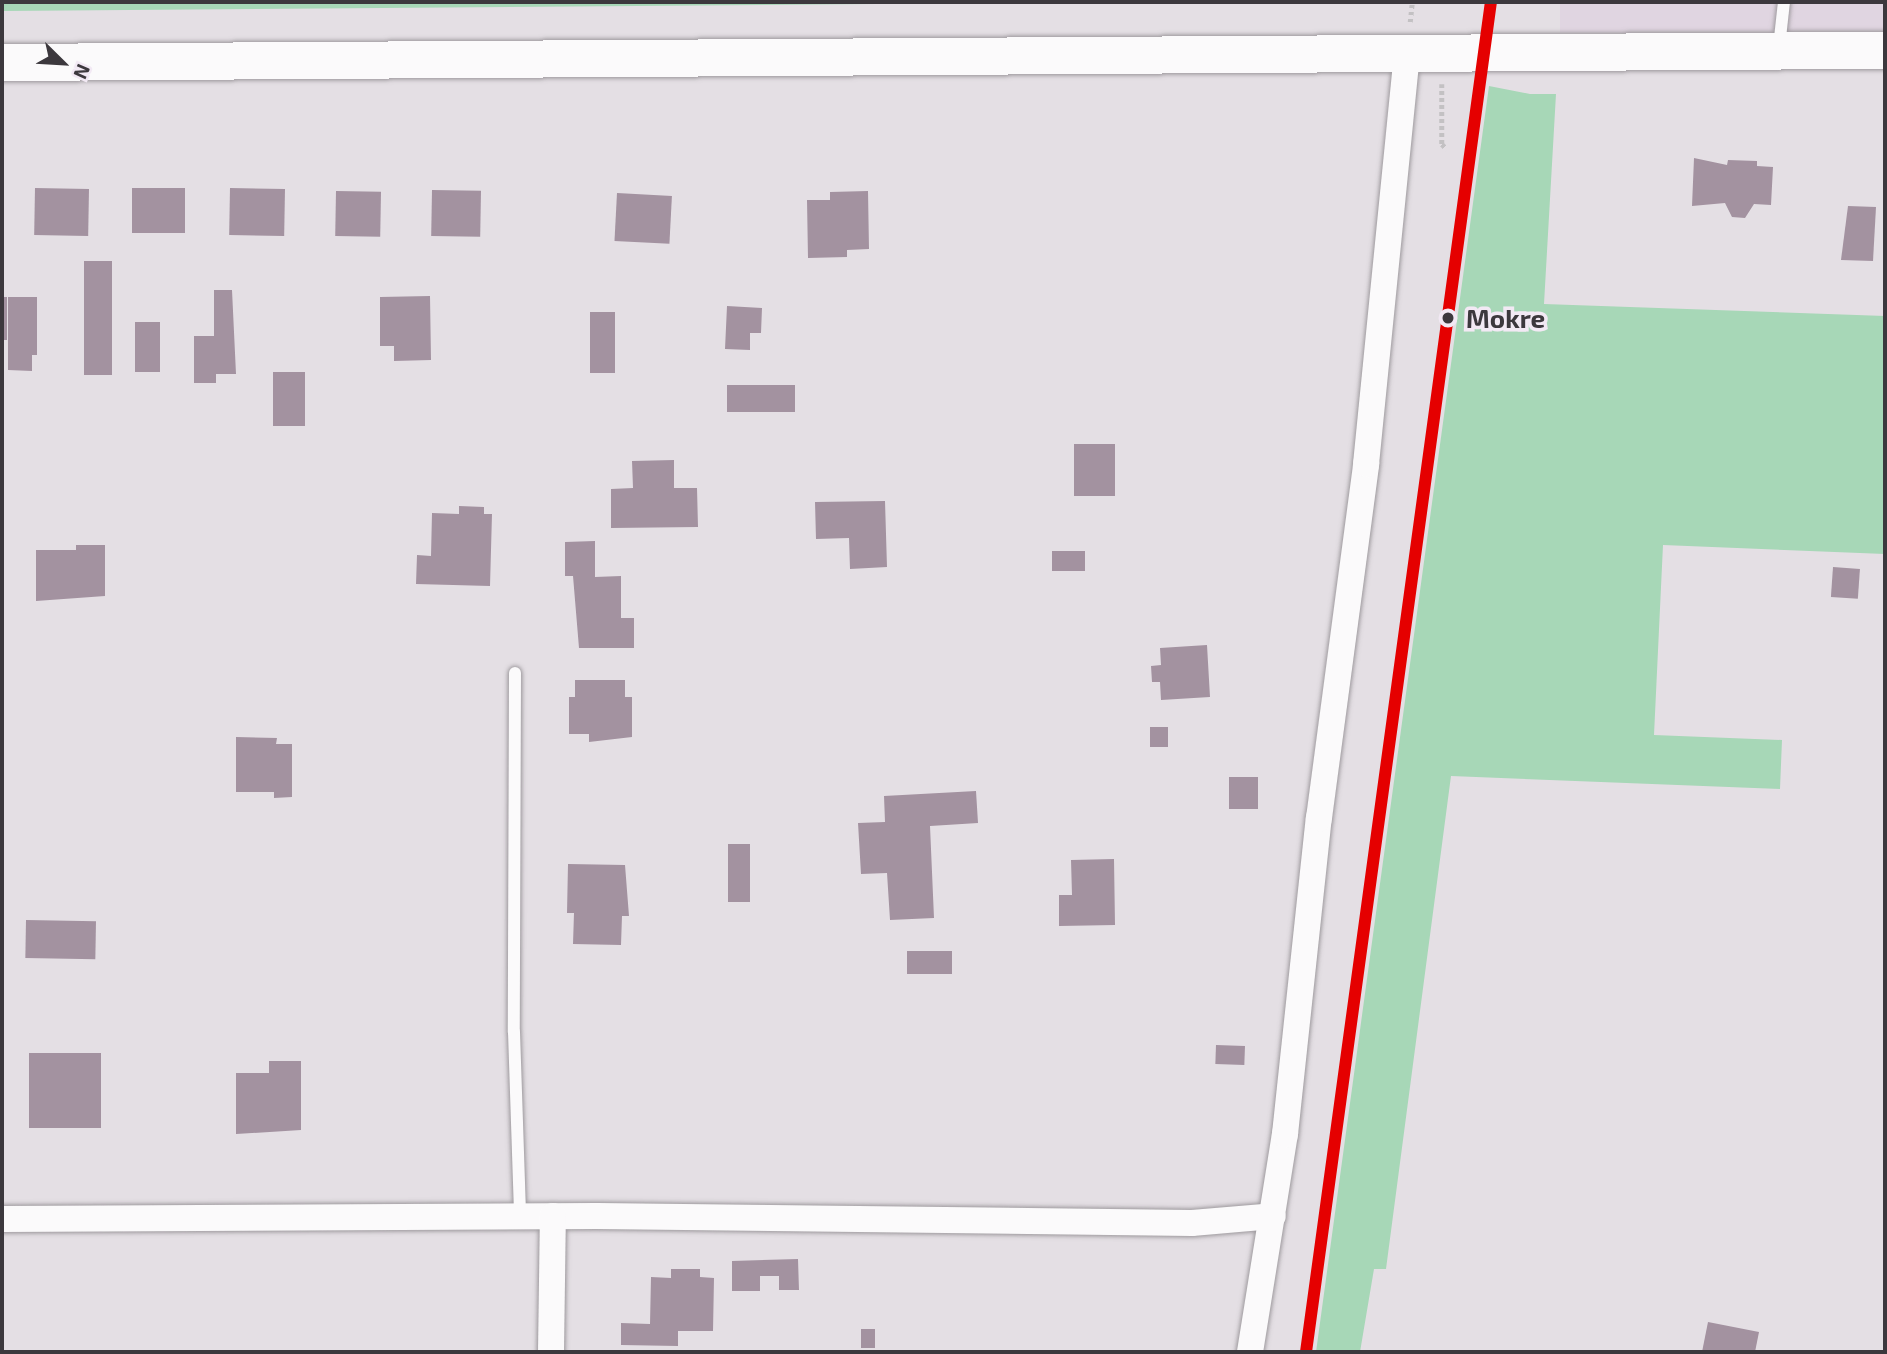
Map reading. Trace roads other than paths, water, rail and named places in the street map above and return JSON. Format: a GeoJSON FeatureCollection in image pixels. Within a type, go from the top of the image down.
{"type":"FeatureCollection","features":[{"type":"Feature","properties":{"kind":"street"},"geometry":{"type":"LineString","coordinates":[[1250,1352],[1273,1216],[1368,451],[1406,51]]}},
{"type":"Feature","properties":{"kind":"street"},"geometry":{"type":"LineString","coordinates":[[2,62],[1406,51],[1885,51]]}},
{"type":"Feature","properties":{"kind":"street"},"geometry":{"type":"LineString","coordinates":[[2,1219],[553,1216],[1192,1223],[1273,1216]]}},
{"type":"Feature","properties":{"kind":"street"},"geometry":{"type":"LineString","coordinates":[[551,1352],[553,1216]]}},
{"type":"Feature","properties":{"kind":"lane"},"geometry":{"type":"LineString","coordinates":[[1779,51],[1784,2]]}},
{"type":"Feature","properties":{"kind":"lane"},"geometry":{"type":"LineString","coordinates":[[515,673],[514,1032],[520,1216]]}},
{"type":"Feature","properties":{"kind":"place","name":"Mokre"},"geometry":{"type":"Point","coordinates":[1448,318]}}]}
